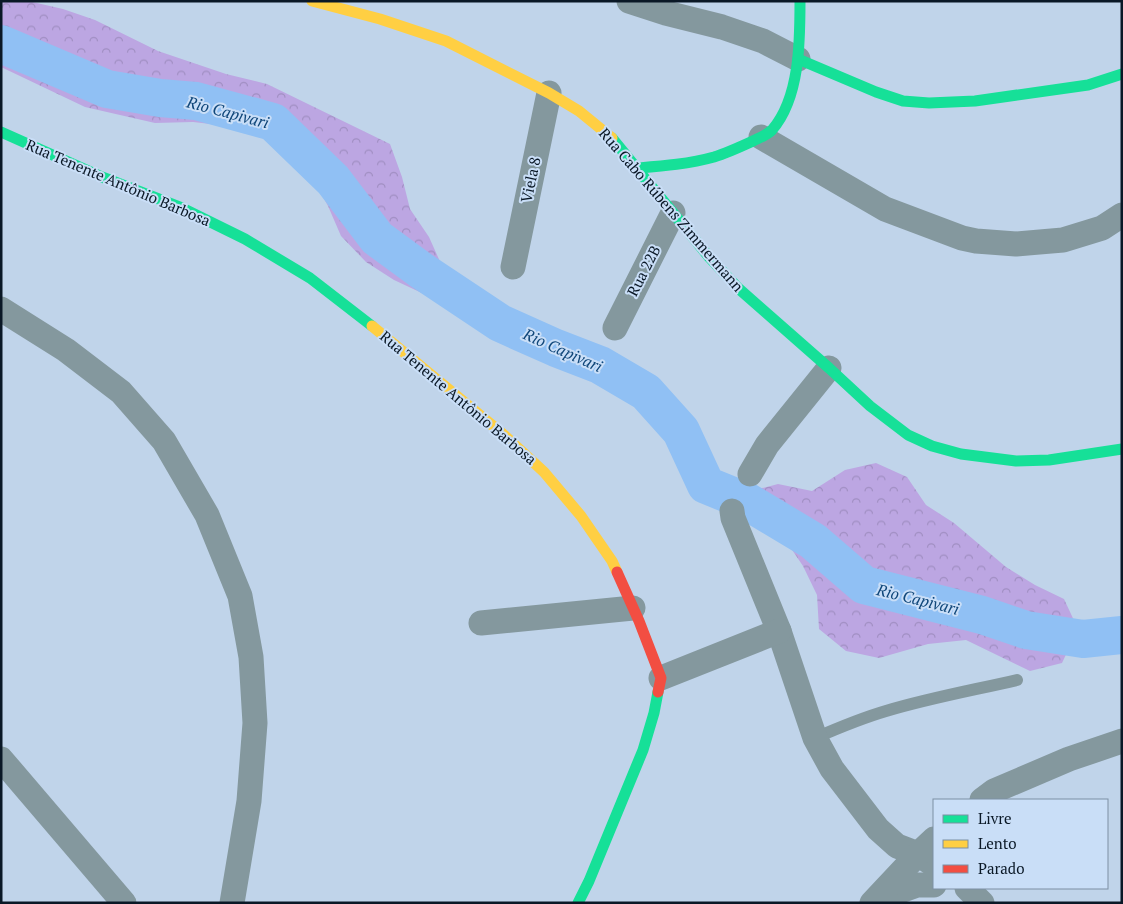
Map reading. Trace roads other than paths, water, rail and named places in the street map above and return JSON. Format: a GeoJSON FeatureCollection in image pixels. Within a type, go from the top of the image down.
{"type":"FeatureCollection","features":[{"type":"Feature","properties":{"kind":"street","name":"Rua Cabo Rúbens Zimmermann"},"geometry":{"type":"LineString","coordinates":[[312,1],[380,19],[446,41],[549,93],[579,111],[610,136],[709,257],[738,288],[870,406],[908,435],[932,446],[961,454],[1016,461],[1049,460],[1122,449]]}},
{"type":"Feature","properties":{"kind":"street"},"geometry":{"type":"LineString","coordinates":[[629,1],[666,13],[722,27],[763,41],[798,59],[876,92],[903,101],[929,103],[975,101],[1088,85],[1122,74]]}},
{"type":"Feature","properties":{"kind":"street"},"geometry":{"type":"LineString","coordinates":[[638,168],[703,160],[729,152],[771,131],[783,114],[791,93],[798,59],[800,1]]}},
{"type":"Feature","properties":{"kind":"street","name":"Viela 8"},"geometry":{"type":"LineString","coordinates":[[513,267],[549,93]]}},
{"type":"Feature","properties":{"kind":"street","name":"Rua Tenente Antônio Barbosa"},"geometry":{"type":"LineString","coordinates":[[1,132],[182,208],[245,239],[310,278],[489,422],[544,472],[581,516],[612,561],[661,678]]}},
{"type":"Feature","properties":{"kind":"street"},"geometry":{"type":"LineString","coordinates":[[761,137],[885,209],[962,238],[1016,244],[1063,240],[1102,228],[1122,215]]}},
{"type":"Feature","properties":{"kind":"street","name":"Rua 22B"},"geometry":{"type":"LineString","coordinates":[[615,328],[673,213]]}},
{"type":"Feature","properties":{"kind":"street"},"geometry":{"type":"LineString","coordinates":[[1,309],[66,350],[121,392],[164,440],[207,515],[240,596],[251,657],[255,723],[249,801],[232,903]]}},
{"type":"Feature","properties":{"kind":"street"},"geometry":{"type":"LineString","coordinates":[[750,474],[767,445],[828,368]]}},
{"type":"Feature","properties":{"kind":"street"},"geometry":{"type":"LineString","coordinates":[[732,510],[779,631],[815,738],[832,769],[878,829],[897,846],[929,852]]}},
{"type":"Feature","properties":{"kind":"street"},"geometry":{"type":"LineString","coordinates":[[481,623],[633,608]]}},
{"type":"Feature","properties":{"kind":"street"},"geometry":{"type":"LineString","coordinates":[[578,903],[589,881],[643,750],[654,713],[661,678],[779,631]]}},
{"type":"Feature","properties":{"kind":"street"},"geometry":{"type":"LineString","coordinates":[[984,799],[994,792],[1069,759],[1122,741]]}},
{"type":"Feature","properties":{"kind":"street"},"geometry":{"type":"LineString","coordinates":[[1,759],[124,903]]}},
{"type":"Feature","properties":{"kind":"street"},"geometry":{"type":"LineString","coordinates":[[873,902],[929,852]]}},
{"type":"Feature","properties":{"kind":"street"},"geometry":{"type":"LineString","coordinates":[[873,902],[916,885],[933,885]]}},
{"type":"Feature","properties":{"kind":"street"},"geometry":{"type":"LineString","coordinates":[[968,889],[982,903]]}},
{"type":"Feature","properties":{"kind":"lane"},"geometry":{"type":"LineString","coordinates":[[815,738],[887,710],[1017,680]]}},
{"type":"Feature","properties":{"kind":"waterway","name":"Rio Capivari"},"geometry":{"type":"LineString","coordinates":[[1,44],[107,89],[160,98],[196,101],[273,122],[333,180],[377,238],[422,271],[500,323],[600,365],[646,392],[681,431],[706,485],[748,502],[813,541],[864,585],[982,615],[1026,630],[1083,639],[1122,635]]}}]}
